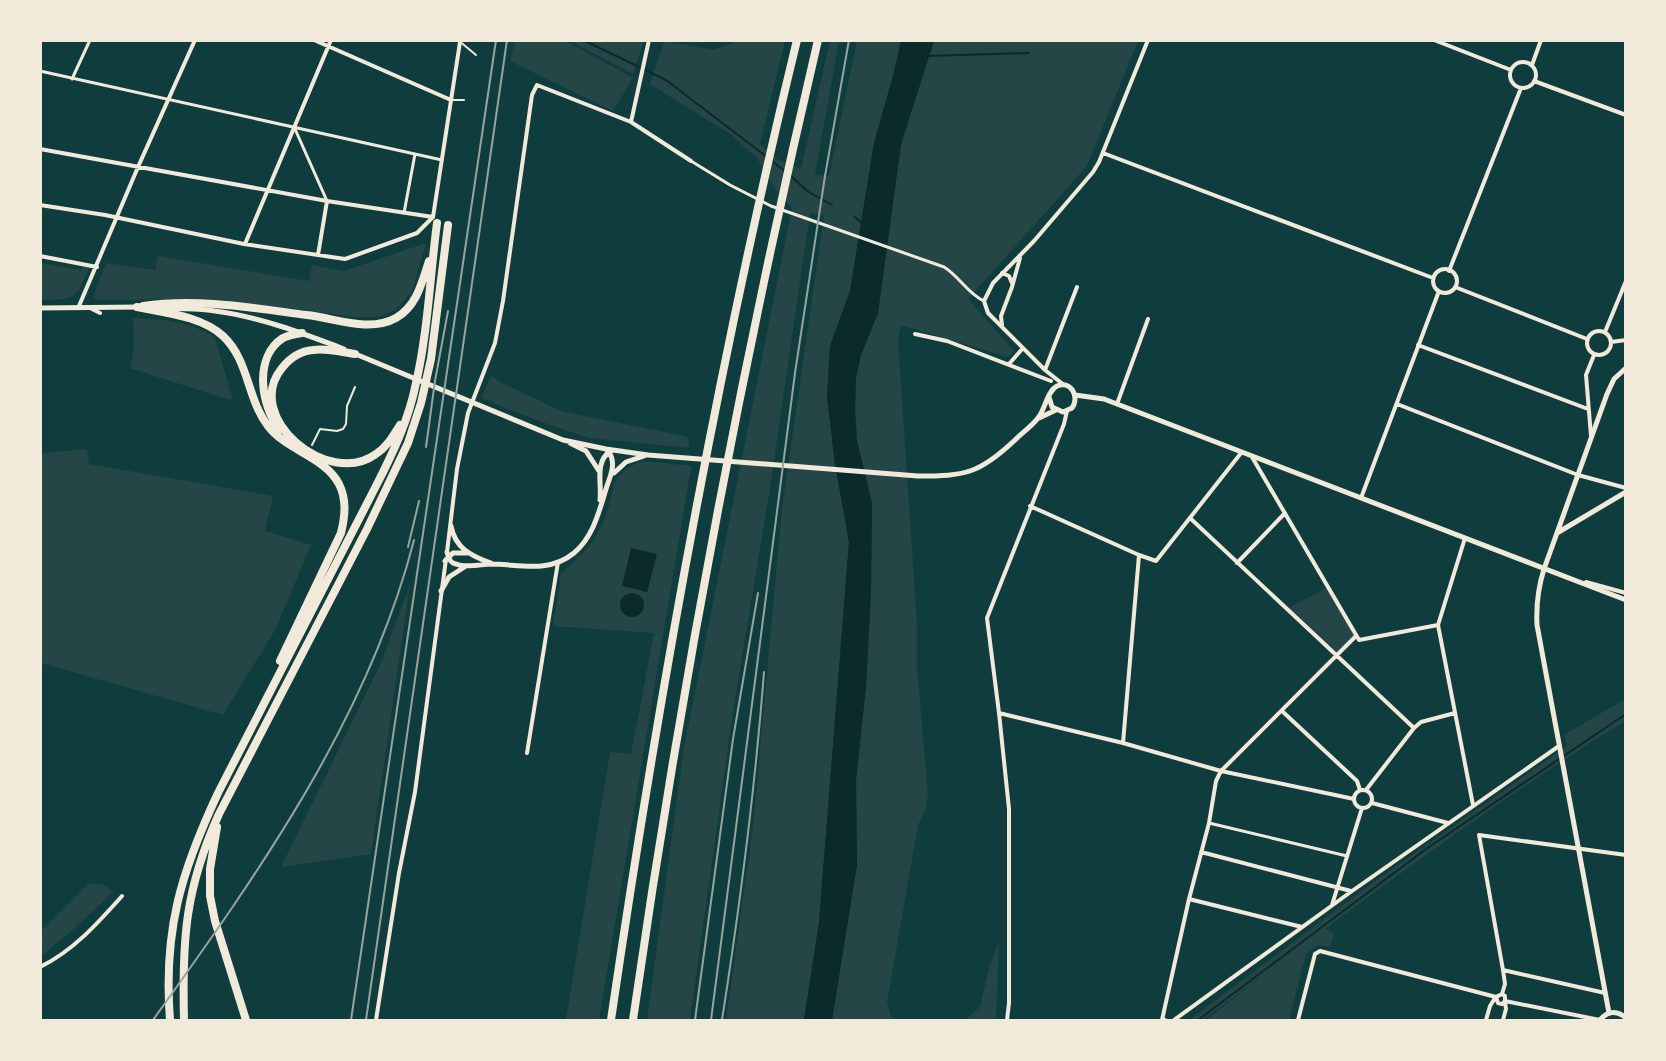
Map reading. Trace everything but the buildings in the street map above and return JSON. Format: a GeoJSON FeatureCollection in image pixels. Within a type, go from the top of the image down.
{"type":"FeatureCollection","features":[{"type":"Feature","properties":{"kind":"highway"},"geometry":{"type":"LineString","coordinates":[[611,1020],[634,864],[676,617],[714,420],[796,40]]}},
{"type":"Feature","properties":{"kind":"highway"},"geometry":{"type":"LineString","coordinates":[[633,1020],[656,859],[724,475],[794,142],[818,40]]}},
{"type":"Feature","properties":{"kind":"highway"},"geometry":{"type":"LineString","coordinates":[[164,1020],[168,994],[171,933],[183,875],[205,820],[384,472],[408,412],[416,385],[422,349],[435,220]]}},
{"type":"Feature","properties":{"kind":"highway"},"geometry":{"type":"LineString","coordinates":[[184,1020],[183,963],[187,915],[199,862],[219,814],[399,464],[421,403],[431,359],[448,225]]}},
{"type":"Feature","properties":{"kind":"highway"},"geometry":{"type":"LineString","coordinates":[[137,307],[165,303],[232,306],[317,316],[363,325],[383,323],[402,314],[414,302],[434,245]]}},
{"type":"Feature","properties":{"kind":"highway"},"geometry":{"type":"LineString","coordinates":[[137,307],[206,324],[224,337],[231,344],[241,362],[264,420],[284,443],[324,467],[336,480],[345,502],[341,533],[289,640],[250,729]]}},
{"type":"Feature","properties":{"kind":"highway"},"geometry":{"type":"LineString","coordinates":[[299,451],[272,419],[265,403],[263,379],[273,348],[283,338],[302,333]]}},
{"type":"Feature","properties":{"kind":"highway"},"geometry":{"type":"LineString","coordinates":[[355,354],[324,350],[305,351],[292,358],[280,370],[274,383],[272,398],[279,422],[295,441],[321,458],[341,463],[360,462],[369,459],[384,448],[408,412]]}},
{"type":"Feature","properties":{"kind":"highway"},"geometry":{"type":"LineString","coordinates":[[219,814],[210,869],[210,896],[215,921],[246,1020]]}},
{"type":"Feature","properties":{"kind":"highway"},"geometry":{"type":"LineString","coordinates":[[168,994],[170,1020]]}},
{"type":"Feature","properties":{"kind":"street"},"geometry":{"type":"LineString","coordinates":[[72,79],[90,40]]}},
{"type":"Feature","properties":{"kind":"street"},"geometry":{"type":"LineString","coordinates":[[79,306],[195,40]]}},
{"type":"Feature","properties":{"kind":"street"},"geometry":{"type":"LineString","coordinates":[[314,40],[451,100]]}},
{"type":"Feature","properties":{"kind":"street"},"geometry":{"type":"LineString","coordinates":[[244,244],[331,40]]}},
{"type":"Feature","properties":{"kind":"street"},"geometry":{"type":"LineString","coordinates":[[984,301],[988,290],[1002,273],[1021,255],[1093,172],[1103,153],[1148,40]]}},
{"type":"Feature","properties":{"kind":"street"},"geometry":{"type":"LineString","coordinates":[[1434,40],[1511,70]]}},
{"type":"Feature","properties":{"kind":"street"},"geometry":{"type":"LineString","coordinates":[[1532,65],[1521,62],[1511,70],[1512,82],[1521,88],[1527,87],[1534,81],[1536,74],[1532,65],[1541,40]]}},
{"type":"Feature","properties":{"kind":"street"},"geometry":{"type":"LineString","coordinates":[[40,205],[244,244],[345,259],[417,233],[435,220],[459,41]]}},
{"type":"Feature","properties":{"kind":"street"},"geometry":{"type":"LineString","coordinates":[[630,122],[649,41]]}},
{"type":"Feature","properties":{"kind":"street"},"geometry":{"type":"LineString","coordinates":[[40,71],[442,160]]}},
{"type":"Feature","properties":{"kind":"street"},"geometry":{"type":"LineString","coordinates":[[1534,81],[1626,115]]}},
{"type":"Feature","properties":{"kind":"street"},"geometry":{"type":"LineString","coordinates":[[376,1020],[399,873],[415,792],[457,469],[468,413],[489,361],[497,333],[531,117],[532,95],[537,85],[630,122],[730,185],[771,206],[950,270],[984,301],[988,313],[1045,370],[1073,390],[1074,404],[1067,411],[1065,424],[987,618],[1009,809],[1009,1003],[1007,1020]]}},
{"type":"Feature","properties":{"kind":"street"},"geometry":{"type":"LineString","coordinates":[[1449,271],[1521,88]]}},
{"type":"Feature","properties":{"kind":"street"},"geometry":{"type":"LineString","coordinates":[[295,129],[327,201],[318,255]]}},
{"type":"Feature","properties":{"kind":"street"},"geometry":{"type":"LineString","coordinates":[[40,149],[435,220]]}},
{"type":"Feature","properties":{"kind":"street"},"geometry":{"type":"LineString","coordinates":[[1103,153],[1433,278]]}},
{"type":"Feature","properties":{"kind":"street"},"geometry":{"type":"LineString","coordinates":[[405,213],[415,154]]}},
{"type":"Feature","properties":{"kind":"street"},"geometry":{"type":"LineString","coordinates":[[1002,326],[1001,316],[1021,255]]}},
{"type":"Feature","properties":{"kind":"street"},"geometry":{"type":"LineString","coordinates":[[40,256],[97,267]]}},
{"type":"Feature","properties":{"kind":"street"},"geometry":{"type":"LineString","coordinates":[[1433,278],[1440,271],[1449,271],[1455,277],[1455,287]]}},
{"type":"Feature","properties":{"kind":"street"},"geometry":{"type":"LineString","coordinates":[[1002,273],[1009,276],[1012,287]]}},
{"type":"Feature","properties":{"kind":"street"},"geometry":{"type":"LineString","coordinates":[[1433,278],[1434,286],[1438,291],[1449,292],[1455,287]]}},
{"type":"Feature","properties":{"kind":"street"},"geometry":{"type":"LineString","coordinates":[[1605,332],[1626,281]]}},
{"type":"Feature","properties":{"kind":"street"},"geometry":{"type":"LineString","coordinates":[[1054,387],[1045,370],[1077,287]]}},
{"type":"Feature","properties":{"kind":"street"},"geometry":{"type":"LineString","coordinates":[[1455,287],[1587,339]]}},
{"type":"Feature","properties":{"kind":"street"},"geometry":{"type":"LineString","coordinates":[[1361,498],[1438,291]]}},
{"type":"Feature","properties":{"kind":"street"},"geometry":{"type":"LineString","coordinates":[[79,306],[100,313]]}},
{"type":"Feature","properties":{"kind":"street"},"geometry":{"type":"LineString","coordinates":[[40,308],[79,306],[214,311],[259,320],[302,333],[563,440],[586,451],[596,464],[600,475]]}},
{"type":"Feature","properties":{"kind":"street"},"geometry":{"type":"LineString","coordinates":[[1117,405],[1148,319]]}},
{"type":"Feature","properties":{"kind":"street"},"geometry":{"type":"LineString","coordinates":[[1594,332],[1605,332],[1611,342],[1610,347],[1606,353],[1593,355],[1587,348],[1587,339],[1594,332]]}},
{"type":"Feature","properties":{"kind":"street"},"geometry":{"type":"LineString","coordinates":[[915,334],[947,341],[1051,381]]}},
{"type":"Feature","properties":{"kind":"street"},"geometry":{"type":"LineString","coordinates":[[1611,342],[1626,340]]}},
{"type":"Feature","properties":{"kind":"street"},"geometry":{"type":"LineString","coordinates":[[1418,345],[1588,409]]}},
{"type":"Feature","properties":{"kind":"street"},"geometry":{"type":"LineString","coordinates":[[1009,364],[1023,348]]}},
{"type":"Feature","properties":{"kind":"street"},"geometry":{"type":"LineString","coordinates":[[1591,437],[1586,375],[1593,355]]}},
{"type":"Feature","properties":{"kind":"street"},"geometry":{"type":"LineString","coordinates":[[1609,1013],[1537,625],[1536,604],[1538,587],[1591,437],[1611,385],[1618,374],[1626,368]]}},
{"type":"Feature","properties":{"kind":"street"},"geometry":{"type":"LineString","coordinates":[[1054,387],[1065,385]]}},
{"type":"Feature","properties":{"kind":"street"},"geometry":{"type":"LineString","coordinates":[[563,440],[609,450],[648,455],[918,476],[958,475],[981,468],[998,456],[1038,418],[1054,387]]}},
{"type":"Feature","properties":{"kind":"street"},"geometry":{"type":"LineString","coordinates":[[1075,395],[1093,397],[1117,405],[1544,569],[1626,593]]}},
{"type":"Feature","properties":{"kind":"street"},"geometry":{"type":"LineString","coordinates":[[1049,397],[1049,402],[1056,410]]}},
{"type":"Feature","properties":{"kind":"street"},"geometry":{"type":"LineString","coordinates":[[1397,404],[1578,475],[1626,490]]}},
{"type":"Feature","properties":{"kind":"street"},"geometry":{"type":"LineString","coordinates":[[1038,418],[1056,410],[1067,411]]}},
{"type":"Feature","properties":{"kind":"street"},"geometry":{"type":"LineString","coordinates":[[598,517],[601,462],[609,450]]}},
{"type":"Feature","properties":{"kind":"street"},"geometry":{"type":"LineString","coordinates":[[441,591],[449,577],[460,568],[495,564],[535,567],[558,562],[580,547],[590,534],[598,517],[611,476],[613,463],[609,450]]}},
{"type":"Feature","properties":{"kind":"street"},"geometry":{"type":"LineString","coordinates":[[1030,507],[1156,561],[1240,453]]}},
{"type":"Feature","properties":{"kind":"street"},"geometry":{"type":"LineString","coordinates":[[611,476],[626,462],[648,455]]}},
{"type":"Feature","properties":{"kind":"street"},"geometry":{"type":"LineString","coordinates":[[1252,457],[1357,638]]}},
{"type":"Feature","properties":{"kind":"street"},"geometry":{"type":"LineString","coordinates":[[1557,533],[1626,490]]}},
{"type":"Feature","properties":{"kind":"street"},"geometry":{"type":"LineString","coordinates":[[1237,563],[1285,513]]}},
{"type":"Feature","properties":{"kind":"street"},"geometry":{"type":"LineString","coordinates":[[1190,518],[1414,728]]}},
{"type":"Feature","properties":{"kind":"street"},"geometry":{"type":"LineString","coordinates":[[451,526],[457,542],[468,554]]}},
{"type":"Feature","properties":{"kind":"street"},"geometry":{"type":"LineString","coordinates":[[1465,538],[1438,625],[1473,805]]}},
{"type":"Feature","properties":{"kind":"street"},"geometry":{"type":"LineString","coordinates":[[447,557],[456,552],[495,564]]}},
{"type":"Feature","properties":{"kind":"street"},"geometry":{"type":"LineString","coordinates":[[1123,744],[1139,555]]}},
{"type":"Feature","properties":{"kind":"street"},"geometry":{"type":"LineString","coordinates":[[447,557],[453,563],[470,566]]}},
{"type":"Feature","properties":{"kind":"street"},"geometry":{"type":"LineString","coordinates":[[527,753],[558,562]]}},
{"type":"Feature","properties":{"kind":"street"},"geometry":{"type":"LineString","coordinates":[[1571,578],[1626,600]]}},
{"type":"Feature","properties":{"kind":"street"},"geometry":{"type":"LineString","coordinates":[[1163,1020],[1189,899],[1209,824],[1216,781],[1221,771],[1357,638],[1438,625]]}},
{"type":"Feature","properties":{"kind":"street"},"geometry":{"type":"LineString","coordinates":[[1282,711],[1356,781],[1360,790]]}},
{"type":"Feature","properties":{"kind":"street"},"geometry":{"type":"LineString","coordinates":[[999,713],[1221,771],[1354,799]]}},
{"type":"Feature","properties":{"kind":"street"},"geometry":{"type":"LineString","coordinates":[[1366,790],[1414,728],[1421,722],[1455,713]]}},
{"type":"Feature","properties":{"kind":"street"},"geometry":{"type":"LineString","coordinates":[[1174,1020],[1473,805],[1560,748]]}},
{"type":"Feature","properties":{"kind":"street"},"geometry":{"type":"LineString","coordinates":[[1360,790],[1366,790],[1372,796],[1372,803],[1362,808],[1356,805],[1354,799],[1360,790]]}},
{"type":"Feature","properties":{"kind":"street"},"geometry":{"type":"LineString","coordinates":[[1372,803],[1448,823]]}},
{"type":"Feature","properties":{"kind":"street"},"geometry":{"type":"LineString","coordinates":[[1332,906],[1362,808]]}},
{"type":"Feature","properties":{"kind":"street"},"geometry":{"type":"LineString","coordinates":[[1209,824],[1348,856]]}},
{"type":"Feature","properties":{"kind":"street"},"geometry":{"type":"LineString","coordinates":[[1486,1020],[1490,1006],[1496,997],[1502,994],[1505,984],[1479,835],[1626,855]]}},
{"type":"Feature","properties":{"kind":"street"},"geometry":{"type":"LineString","coordinates":[[1201,852],[1352,891]]}},
{"type":"Feature","properties":{"kind":"street"},"geometry":{"type":"LineString","coordinates":[[40,967],[91,931],[122,896]]}},
{"type":"Feature","properties":{"kind":"street"},"geometry":{"type":"LineString","coordinates":[[1189,899],[1302,927]]}},
{"type":"Feature","properties":{"kind":"street"},"geometry":{"type":"LineString","coordinates":[[1298,1020],[1317,952],[1320,951],[1496,997],[1500,1004],[1505,1001],[1600,1020],[1609,1013],[1617,1012],[1626,1018]]}},
{"type":"Feature","properties":{"kind":"street"},"geometry":{"type":"LineString","coordinates":[[1503,970],[1607,993]]}},
{"type":"Feature","properties":{"kind":"street"},"geometry":{"type":"LineString","coordinates":[[1502,994],[1505,996],[1506,1009],[1503,1020]]}},
{"type":"Feature","properties":{"kind":"lane"},"geometry":{"type":"LineString","coordinates":[[459,41],[476,56]]}},
{"type":"Feature","properties":{"kind":"lane"},"geometry":{"type":"LineString","coordinates":[[451,100],[464,100]]}},
{"type":"Feature","properties":{"kind":"lane"},"geometry":{"type":"LineString","coordinates":[[312,445],[320,429],[337,431],[343,429],[346,424],[347,406],[355,387]]}},
{"type":"Feature","properties":{"kind":"shaded area"},"geometry":{"type":"Polygon","coordinates":[[[515,41],[566,41],[633,78],[613,111],[510,61],[515,41]]]}},
{"type":"Feature","properties":{"kind":"shaded area"},"geometry":{"type":"Polygon","coordinates":[[[570,41],[644,41],[633,74],[570,41]]]}},
{"type":"Feature","properties":{"kind":"shaded area"},"geometry":{"type":"Polygon","coordinates":[[[664,41],[714,50],[737,41],[785,41],[760,144],[777,159],[801,169],[830,41],[839,41],[815,175],[829,176],[857,41],[901,41],[874,143],[850,291],[830,346],[827,397],[835,464],[849,542],[819,922],[804,1020],[726,1020],[753,827],[782,508],[824,216],[810,213],[770,488],[734,705],[690,1020],[647,1020],[684,747],[792,208],[774,187],[757,158],[730,134],[650,84],[664,41]]]}},
{"type":"Feature","properties":{"kind":"shaded area"},"geometry":{"type":"Polygon","coordinates":[[[901,41],[934,41],[901,144],[878,313],[861,355],[856,377],[857,441],[872,503],[871,590],[866,687],[856,780],[857,865],[832,1020],[804,1020],[819,922],[849,542],[835,464],[827,397],[830,346],[850,291],[874,143],[901,41]]]}},
{"type":"Feature","properties":{"kind":"shaded area"},"geometry":{"type":"Polygon","coordinates":[[[934,41],[1138,41],[1087,166],[968,299],[1014,351],[1008,357],[901,325],[898,340],[917,624],[917,667],[928,795],[925,811],[918,825],[887,1002],[891,1016],[895,1020],[832,1020],[857,865],[856,780],[866,687],[871,590],[872,503],[857,441],[856,377],[861,355],[878,313],[901,144],[934,41]]]}},
{"type":"Feature","properties":{"kind":"shaded area"},"geometry":{"type":"Polygon","coordinates":[[[426,243],[412,291],[398,308],[379,317],[354,317],[191,299],[98,300],[93,297],[106,263],[155,270],[158,256],[309,281],[312,265],[344,271],[426,243]]]}},
{"type":"Feature","properties":{"kind":"shaded area"},"geometry":{"type":"Polygon","coordinates":[[[41,263],[81,270],[82,267],[89,268],[81,287],[73,296],[41,300],[41,263]]]}},
{"type":"Feature","properties":{"kind":"shaded area"},"geometry":{"type":"Polygon","coordinates":[[[133,318],[185,324],[215,337],[233,401],[130,368],[134,347],[133,318]]]}},
{"type":"Feature","properties":{"kind":"shaded area"},"geometry":{"type":"Polygon","coordinates":[[[491,376],[561,411],[688,437],[689,448],[589,438],[539,421],[481,398],[491,376]]]}},
{"type":"Feature","properties":{"kind":"shaded area"},"geometry":{"type":"Polygon","coordinates":[[[87,449],[89,464],[273,496],[265,531],[311,545],[275,630],[223,715],[41,663],[41,453],[87,449]]]}},
{"type":"Feature","properties":{"kind":"shaded area"},"geometry":{"type":"Polygon","coordinates":[[[641,461],[692,466],[599,1020],[566,1020],[610,752],[631,754],[654,633],[553,626],[561,573],[581,555],[597,534],[609,508],[617,478],[622,472],[641,461]]]}},
{"type":"Feature","properties":{"kind":"shaded area"},"geometry":{"type":"Polygon","coordinates":[[[631,548],[657,554],[647,592],[622,586],[631,548]]]}},
{"type":"Feature","properties":{"kind":"shaded area"},"geometry":{"type":"Polygon","coordinates":[[[410,584],[371,854],[281,867],[381,663],[410,584]]]}},
{"type":"Feature","properties":{"kind":"shaded area"},"geometry":{"type":"Polygon","coordinates":[[[1328,587],[1355,636],[1337,655],[1287,609],[1328,587]]]}},
{"type":"Feature","properties":{"kind":"shaded area"},"geometry":{"type":"Polygon","coordinates":[[[632,593],[641,596],[644,605],[641,614],[632,617],[623,614],[620,605],[623,596],[632,593]]]}},
{"type":"Feature","properties":{"kind":"shaded area"},"geometry":{"type":"Polygon","coordinates":[[[1625,699],[1625,721],[1548,770],[1473,822],[1325,929],[1334,934],[1330,947],[1318,945],[1306,954],[1289,1020],[1206,1020],[1274,967],[1203,1020],[1189,1020],[1367,887],[1567,746],[1564,735],[1625,699]]]}},
{"type":"Feature","properties":{"kind":"shaded area"},"geometry":{"type":"Polygon","coordinates":[[[88,884],[103,884],[113,892],[41,956],[41,931],[88,884]]]}},
{"type":"Feature","properties":{"kind":"shaded area"},"geometry":{"type":"Polygon","coordinates":[[[999,940],[996,1020],[965,1020],[980,1007],[989,968],[999,940]]]}},
{"type":"Feature","properties":{"kind":"waterway"},"geometry":{"type":"LineString","coordinates":[[583,40],[666,80],[767,157]]}},
{"type":"Feature","properties":{"kind":"waterway"},"geometry":{"type":"LineString","coordinates":[[926,56],[1029,53]]}},
{"type":"Feature","properties":{"kind":"waterway"},"geometry":{"type":"LineString","coordinates":[[771,160],[786,172]]}},
{"type":"Feature","properties":{"kind":"waterway"},"geometry":{"type":"LineString","coordinates":[[790,175],[807,191],[832,205]]}},
{"type":"Feature","properties":{"kind":"waterway"},"geometry":{"type":"LineString","coordinates":[[855,217],[864,225]]}},
{"type":"Feature","properties":{"kind":"waterway"},"geometry":{"type":"LineString","coordinates":[[1198,1020],[1426,849],[1626,714]]}},
{"type":"Feature","properties":{"kind":"railway"},"geometry":{"type":"LineString","coordinates":[[351,1020],[496,40]]}},
{"type":"Feature","properties":{"kind":"railway"},"geometry":{"type":"LineString","coordinates":[[366,1020],[507,40]]}},
{"type":"Feature","properties":{"kind":"railway"},"geometry":{"type":"LineString","coordinates":[[711,1020],[795,373],[825,176],[849,40]]}},
{"type":"Feature","properties":{"kind":"railway"},"geometry":{"type":"LineString","coordinates":[[426,447],[448,311]]}},
{"type":"Feature","properties":{"kind":"railway"},"geometry":{"type":"LineString","coordinates":[[408,547],[419,501]]}},
{"type":"Feature","properties":{"kind":"railway"},"geometry":{"type":"LineString","coordinates":[[153,1020],[270,850],[339,732],[369,670],[394,606],[414,540]]}},
{"type":"Feature","properties":{"kind":"railway"},"geometry":{"type":"LineString","coordinates":[[695,1020],[733,739],[758,593]]}},
{"type":"Feature","properties":{"kind":"railway"},"geometry":{"type":"LineString","coordinates":[[722,1020],[746,847],[764,672]]}}]}
